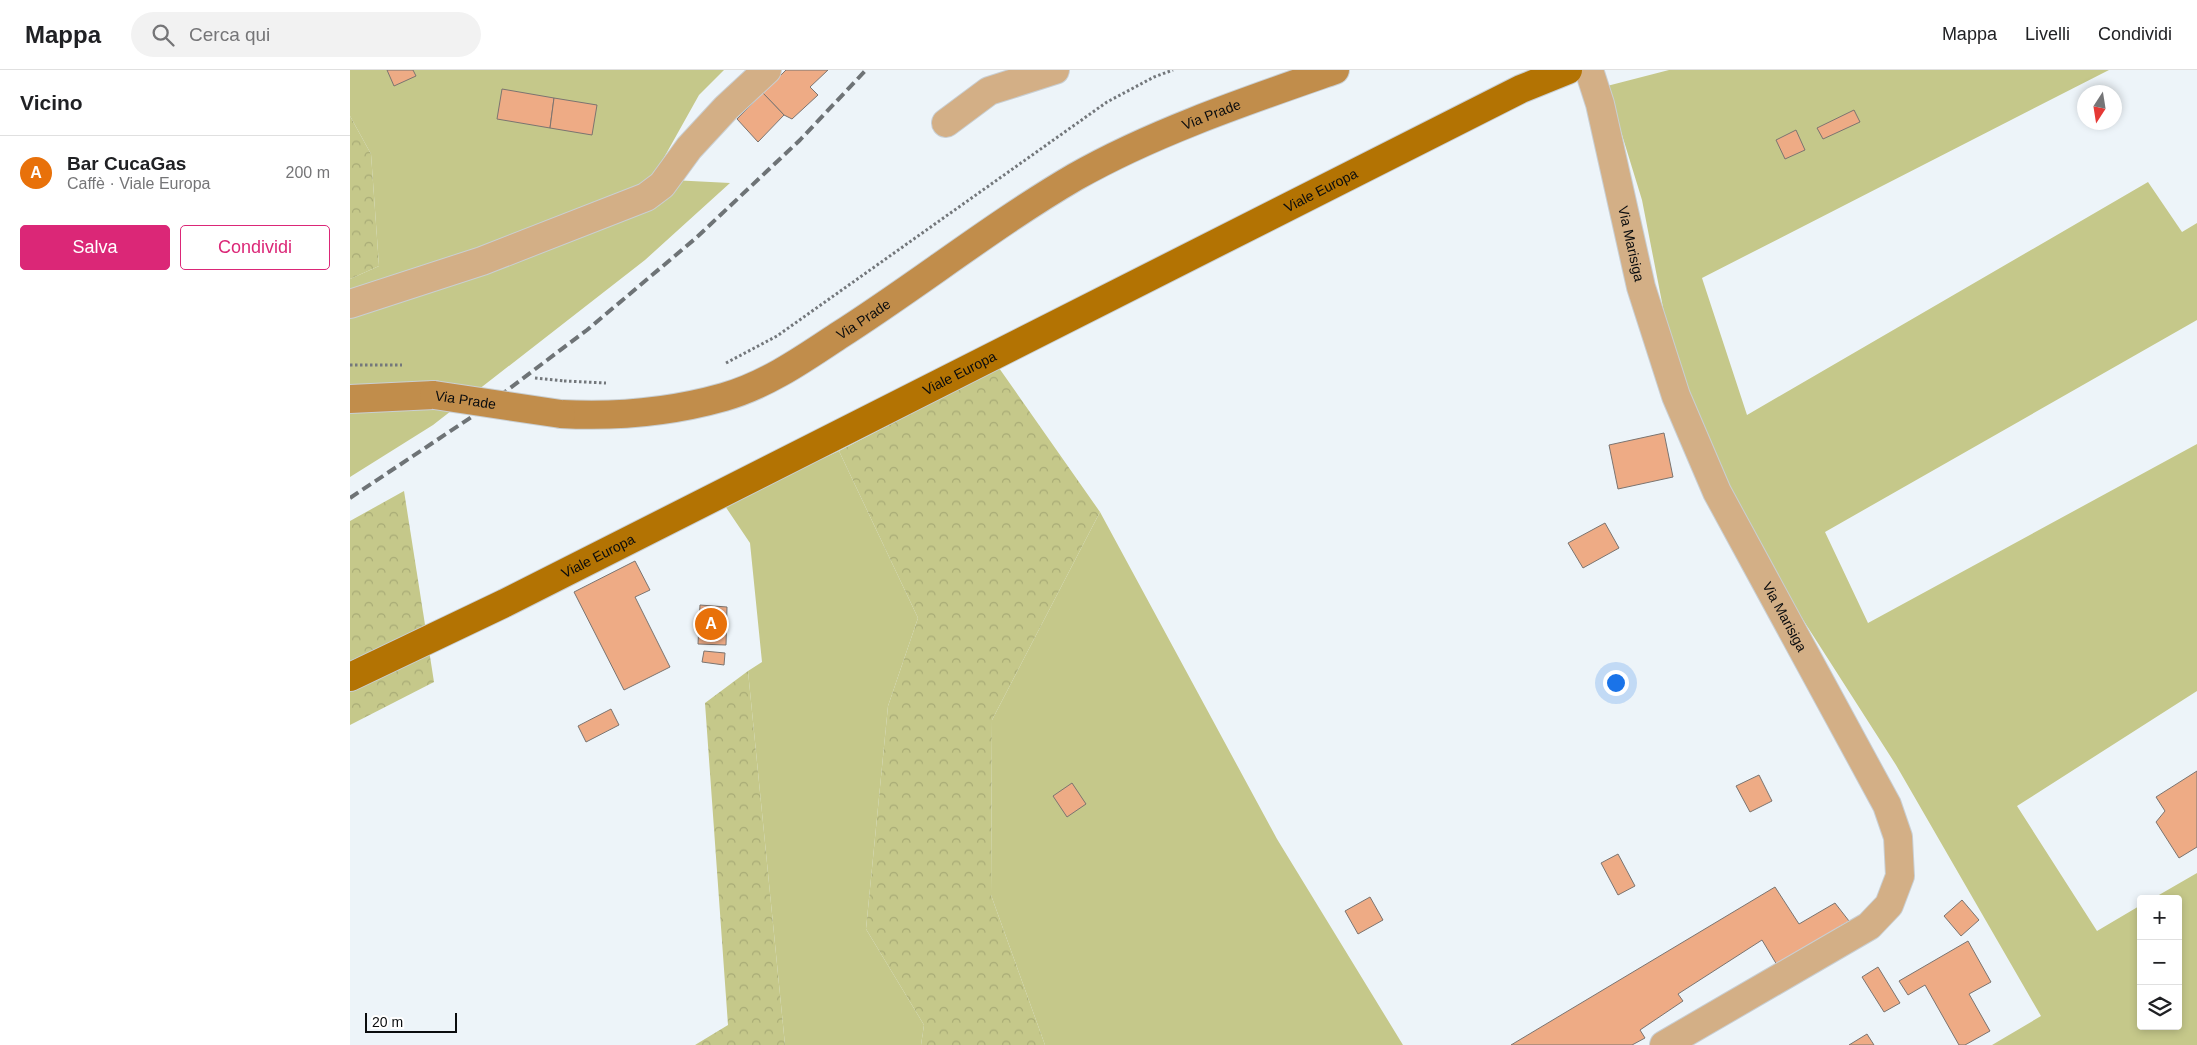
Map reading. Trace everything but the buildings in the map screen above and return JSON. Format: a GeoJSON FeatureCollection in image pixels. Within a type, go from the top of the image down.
{"type":"FeatureCollection","features":[{"type":"Feature","properties":{"kind":"main road","name":"Via Prade"},"geometry":{"type":"LineString","coordinates":[[350,399],[434,395],[561,414],[600,416],[682,407],[725,397],[760,384],[793,365],[892,302],[1027,207],[1077,176],[1200,119],[1335,70]]}},
{"type":"Feature","properties":{"kind":"main road","name":"Viale Europa"},"geometry":{"type":"LineString","coordinates":[[350,677],[505,603],[1521,89],[1568,70]]}},
{"type":"Feature","properties":{"kind":"street"},"geometry":{"type":"LineString","coordinates":[[350,304],[482,261],[646,197],[662,186],[689,148],[767,70]]}},
{"type":"Feature","properties":{"kind":"street"},"geometry":{"type":"LineString","coordinates":[[946,123],[989,91],[1055,70]]}},
{"type":"Feature","properties":{"kind":"street","name":"Via Marisiga"},"geometry":{"type":"LineString","coordinates":[[1588,70],[1600,104],[1641,287],[1676,396],[1717,492],[1887,804],[1898,837],[1900,876],[1889,905],[1869,926],[1664,1045]]}},
{"type":"Feature","properties":{"kind":"path"},"geometry":{"type":"LineString","coordinates":[[718,367],[777,336],[1107,102],[1173,70]]}},
{"type":"Feature","properties":{"kind":"path"},"geometry":{"type":"LineString","coordinates":[[350,365],[406,364]]}},
{"type":"Feature","properties":{"kind":"path"},"geometry":{"type":"LineString","coordinates":[[564,381],[611,383]]}},
{"type":"Feature","properties":{"kind":"green space"},"geometry":{"type":"Polygon","coordinates":[[[350,70],[724,70],[699,95],[652,179],[730,183],[645,260],[433,425],[350,477],[350,279],[379,266],[371,154],[350,116],[350,70]]]}},
{"type":"Feature","properties":{"kind":"green space"},"geometry":{"type":"Polygon","coordinates":[[[1669,70],[2109,70],[1702,278],[1747,415],[2148,182],[2182,232],[2197,223],[2197,320],[1825,532],[1868,623],[2197,444],[2197,691],[2017,806],[2097,931],[2137,907],[2137,1030],[2182,1030],[2182,895],[2159,895],[2197,873],[2197,1045],[1992,1045],[2041,1016],[1896,765],[1775,576],[1722,475],[1677,379],[1642,200],[1607,86],[1669,70]]]}},
{"type":"Feature","properties":{"kind":"green space"},"geometry":{"type":"Polygon","coordinates":[[[350,116],[371,154],[379,266],[350,279],[350,116]]]}},
{"type":"Feature","properties":{"kind":"green space"},"geometry":{"type":"Polygon","coordinates":[[[999,368],[1100,512],[992,720],[991,895],[1045,1045],[921,1045],[924,1025],[866,929],[888,706],[918,618],[839,451],[999,368]]]}},
{"type":"Feature","properties":{"kind":"green space"},"geometry":{"type":"Polygon","coordinates":[[[839,451],[918,618],[888,706],[866,929],[924,1025],[921,1045],[785,1045],[748,671],[762,662],[750,543],[723,503],[839,451]]]}},
{"type":"Feature","properties":{"kind":"green space"},"geometry":{"type":"Polygon","coordinates":[[[404,491],[434,682],[350,725],[350,521],[404,491]]]}},
{"type":"Feature","properties":{"kind":"green space"},"geometry":{"type":"Polygon","coordinates":[[[1100,512],[1277,839],[1403,1045],[1045,1045],[991,895],[992,720],[1100,512]]]}},
{"type":"Feature","properties":{"kind":"green space"},"geometry":{"type":"Polygon","coordinates":[[[748,671],[785,1045],[695,1045],[728,1025],[705,703],[748,671]]]}},
{"type":"Feature","properties":{"kind":"railway"},"geometry":{"type":"LineString","coordinates":[[350,498],[473,416],[587,330],[696,238],[800,140],[866,70]]}},
{"type":"Feature","properties":{"kind":"place","name":"Bar CucaGas"},"geometry":{"type":"Point","coordinates":[711,624]}}]}
